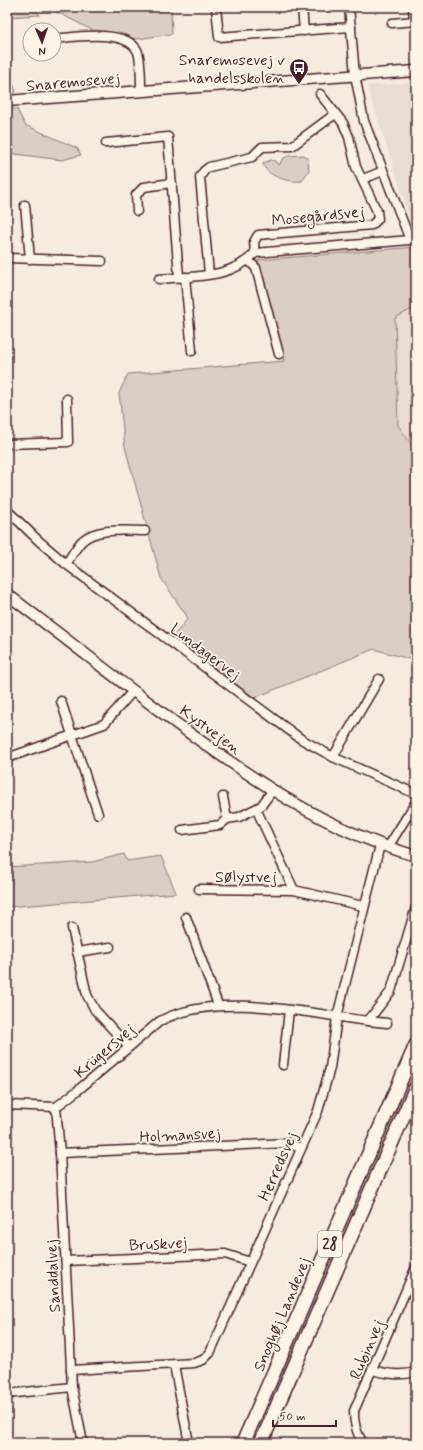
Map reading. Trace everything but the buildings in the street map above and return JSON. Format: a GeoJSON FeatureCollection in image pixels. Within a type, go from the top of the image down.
{"type":"FeatureCollection","features":[{"type":"Feature","properties":{"kind":"main road","name":"Snoghøj Landevej"},"geometry":{"type":"LineString","coordinates":[[243,1443],[416,1045]]}},
{"type":"Feature","properties":{"kind":"main road","name":"Snoghøj Landevej"},"geometry":{"type":"LineString","coordinates":[[261,1443],[416,1087]]}},
{"type":"Feature","properties":{"kind":"street"},"geometry":{"type":"LineString","coordinates":[[216,7],[219,37],[351,27]]}},
{"type":"Feature","properties":{"kind":"street"},"geometry":{"type":"LineString","coordinates":[[302,7],[304,31]]}},
{"type":"Feature","properties":{"kind":"street","name":"Mosegårdsvej"},"geometry":{"type":"LineString","coordinates":[[320,94],[335,114],[349,137],[356,167],[377,211],[378,219],[372,225],[258,235],[254,242],[255,253],[413,240],[383,171],[364,121],[355,75],[350,7]]}},
{"type":"Feature","properties":{"kind":"street"},"geometry":{"type":"LineString","coordinates":[[392,23],[415,21],[413,7]]}},
{"type":"Feature","properties":{"kind":"street","name":"Snaremosevej"},"geometry":{"type":"LineString","coordinates":[[62,38],[97,36],[129,42],[138,51],[141,90]]}},
{"type":"Feature","properties":{"kind":"street","name":"Snaremosevej"},"geometry":{"type":"LineString","coordinates":[[7,101],[416,71]]}},
{"type":"Feature","properties":{"kind":"street"},"geometry":{"type":"LineString","coordinates":[[209,274],[200,177],[204,171],[210,167],[252,157],[262,147],[292,146],[335,114]]}},
{"type":"Feature","properties":{"kind":"street"},"geometry":{"type":"LineString","coordinates":[[106,143],[168,137],[182,277],[192,351]]}},
{"type":"Feature","properties":{"kind":"street","name":"Mosegårdsvej"},"geometry":{"type":"LineString","coordinates":[[363,179],[383,171]]}},
{"type":"Feature","properties":{"kind":"street"},"geometry":{"type":"LineString","coordinates":[[137,211],[136,195],[144,187],[172,183]]}},
{"type":"Feature","properties":{"kind":"street"},"geometry":{"type":"LineString","coordinates":[[25,205],[30,259]]}},
{"type":"Feature","properties":{"kind":"street"},"geometry":{"type":"LineString","coordinates":[[160,279],[227,271],[242,265],[255,253]]}},
{"type":"Feature","properties":{"kind":"street"},"geometry":{"type":"LineString","coordinates":[[7,258],[102,261]]}},
{"type":"Feature","properties":{"kind":"street"},"geometry":{"type":"LineString","coordinates":[[248,260],[256,268],[280,354]]}},
{"type":"Feature","properties":{"kind":"street"},"geometry":{"type":"LineString","coordinates":[[7,444],[68,442],[67,399]]}},
{"type":"Feature","properties":{"kind":"street","name":"Lundagervej"},"geometry":{"type":"LineString","coordinates":[[7,512],[8,511],[39,541],[66,564],[301,739],[333,757],[416,794]]}},
{"type":"Feature","properties":{"kind":"street"},"geometry":{"type":"LineString","coordinates":[[66,564],[83,540],[91,536],[101,532],[146,531]]}},
{"type":"Feature","properties":{"kind":"street","name":"Kystvejen"},"geometry":{"type":"LineString","coordinates":[[7,594],[133,691],[272,791],[308,813],[384,846],[416,856]]}},
{"type":"Feature","properties":{"kind":"street"},"geometry":{"type":"LineString","coordinates":[[333,757],[379,678]]}},
{"type":"Feature","properties":{"kind":"street"},"geometry":{"type":"LineString","coordinates":[[7,758],[104,724],[133,691]]}},
{"type":"Feature","properties":{"kind":"street"},"geometry":{"type":"LineString","coordinates":[[60,702],[98,814]]}},
{"type":"Feature","properties":{"kind":"street"},"geometry":{"type":"LineString","coordinates":[[182,830],[220,825],[227,819],[239,817],[261,806],[272,791]]}},
{"type":"Feature","properties":{"kind":"street"},"geometry":{"type":"LineString","coordinates":[[223,797],[227,819]]}},
{"type":"Feature","properties":{"kind":"street","name":"Herredsvej"},"geometry":{"type":"LineString","coordinates":[[71,1370],[194,1363],[203,1360],[210,1353],[300,1148],[318,1111],[330,1068],[337,1017],[363,906],[384,846],[416,802]]}},
{"type":"Feature","properties":{"kind":"street","name":"Sølystvej"},"geometry":{"type":"LineString","coordinates":[[259,816],[294,890]]}},
{"type":"Feature","properties":{"kind":"street","name":"Sølystvej"},"geometry":{"type":"LineString","coordinates":[[199,890],[294,890],[363,906]]}},
{"type":"Feature","properties":{"kind":"street"},"geometry":{"type":"LineString","coordinates":[[368,1021],[392,991],[416,907]]}},
{"type":"Feature","properties":{"kind":"street"},"geometry":{"type":"LineString","coordinates":[[186,917],[218,1005]]}},
{"type":"Feature","properties":{"kind":"street"},"geometry":{"type":"LineString","coordinates":[[72,928],[87,995],[95,1010],[128,1046]]}},
{"type":"Feature","properties":{"kind":"street"},"geometry":{"type":"LineString","coordinates":[[77,952],[110,947]]}},
{"type":"Feature","properties":{"kind":"street","name":"Krügersvej"},"geometry":{"type":"LineString","coordinates":[[56,1107],[78,1091],[128,1046],[160,1021],[175,1013],[218,1005],[241,1005],[388,1024]]}},
{"type":"Feature","properties":{"kind":"street"},"geometry":{"type":"LineString","coordinates":[[283,1065],[289,1010]]}},
{"type":"Feature","properties":{"kind":"street"},"geometry":{"type":"LineString","coordinates":[[7,1105],[56,1107]]}},
{"type":"Feature","properties":{"kind":"street","name":"Sanddalvej"},"geometry":{"type":"LineString","coordinates":[[56,1107],[60,1153],[72,1387],[82,1443]]}},
{"type":"Feature","properties":{"kind":"street","name":"Holmansvej"},"geometry":{"type":"LineString","coordinates":[[60,1153],[288,1143],[300,1148]]}},
{"type":"Feature","properties":{"kind":"street","name":"Bruskvej"},"geometry":{"type":"LineString","coordinates":[[66,1261],[224,1254],[250,1262]]}},
{"type":"Feature","properties":{"kind":"street","name":"Rubinvej"},"geometry":{"type":"LineString","coordinates":[[363,1443],[357,1435],[354,1422],[354,1411],[416,1267]]}},
{"type":"Feature","properties":{"kind":"street"},"geometry":{"type":"LineString","coordinates":[[174,1365],[189,1443]]}},
{"type":"Feature","properties":{"kind":"street"},"geometry":{"type":"LineString","coordinates":[[372,1370],[388,1374],[404,1375],[416,1372]]}},
{"type":"Feature","properties":{"kind":"street"},"geometry":{"type":"LineString","coordinates":[[7,1394],[72,1387]]}},
{"type":"Feature","properties":{"kind":"shaded area"},"geometry":{"type":"Polygon","coordinates":[[[7,7],[33,7],[40,15],[7,17],[7,7]]]}},
{"type":"Feature","properties":{"kind":"shaded area"},"geometry":{"type":"Polygon","coordinates":[[[47,7],[171,7],[172,34],[137,39],[92,30],[47,7]]]}},
{"type":"Feature","properties":{"kind":"shaded area"},"geometry":{"type":"Polygon","coordinates":[[[7,65],[16,92],[7,93],[7,65]]]}},
{"type":"Feature","properties":{"kind":"shaded area"},"geometry":{"type":"Polygon","coordinates":[[[416,82],[416,236],[367,86],[416,82]]]}},
{"type":"Feature","properties":{"kind":"shaded area"},"geometry":{"type":"Polygon","coordinates":[[[7,109],[17,109],[25,125],[77,148],[81,155],[62,160],[7,153],[7,109]]]}},
{"type":"Feature","properties":{"kind":"shaded area"},"geometry":{"type":"Polygon","coordinates":[[[304,155],[308,158],[309,170],[302,181],[291,181],[279,178],[268,172],[263,163],[271,160],[275,161],[278,165],[282,159],[288,156],[304,155]]]}},
{"type":"Feature","properties":{"kind":"shaded area"},"geometry":{"type":"Polygon","coordinates":[[[416,247],[416,307],[395,318],[398,425],[416,451],[416,661],[374,649],[254,698],[173,637],[188,618],[161,578],[125,447],[119,393],[128,374],[284,361],[258,260],[416,247]]]}},
{"type":"Feature","properties":{"kind":"shaded area"},"geometry":{"type":"Polygon","coordinates":[[[416,307],[416,449],[399,425],[395,317],[416,307]]]}},
{"type":"Feature","properties":{"kind":"shaded area"},"geometry":{"type":"Polygon","coordinates":[[[124,854],[127,861],[161,856],[176,893],[7,907],[7,867],[92,862],[124,854]]]}},
{"type":"Feature","properties":{"kind":"place","name":"Snaremosevej v handelsskolen"},"geometry":{"type":"Point","coordinates":[299,85]}}]}
